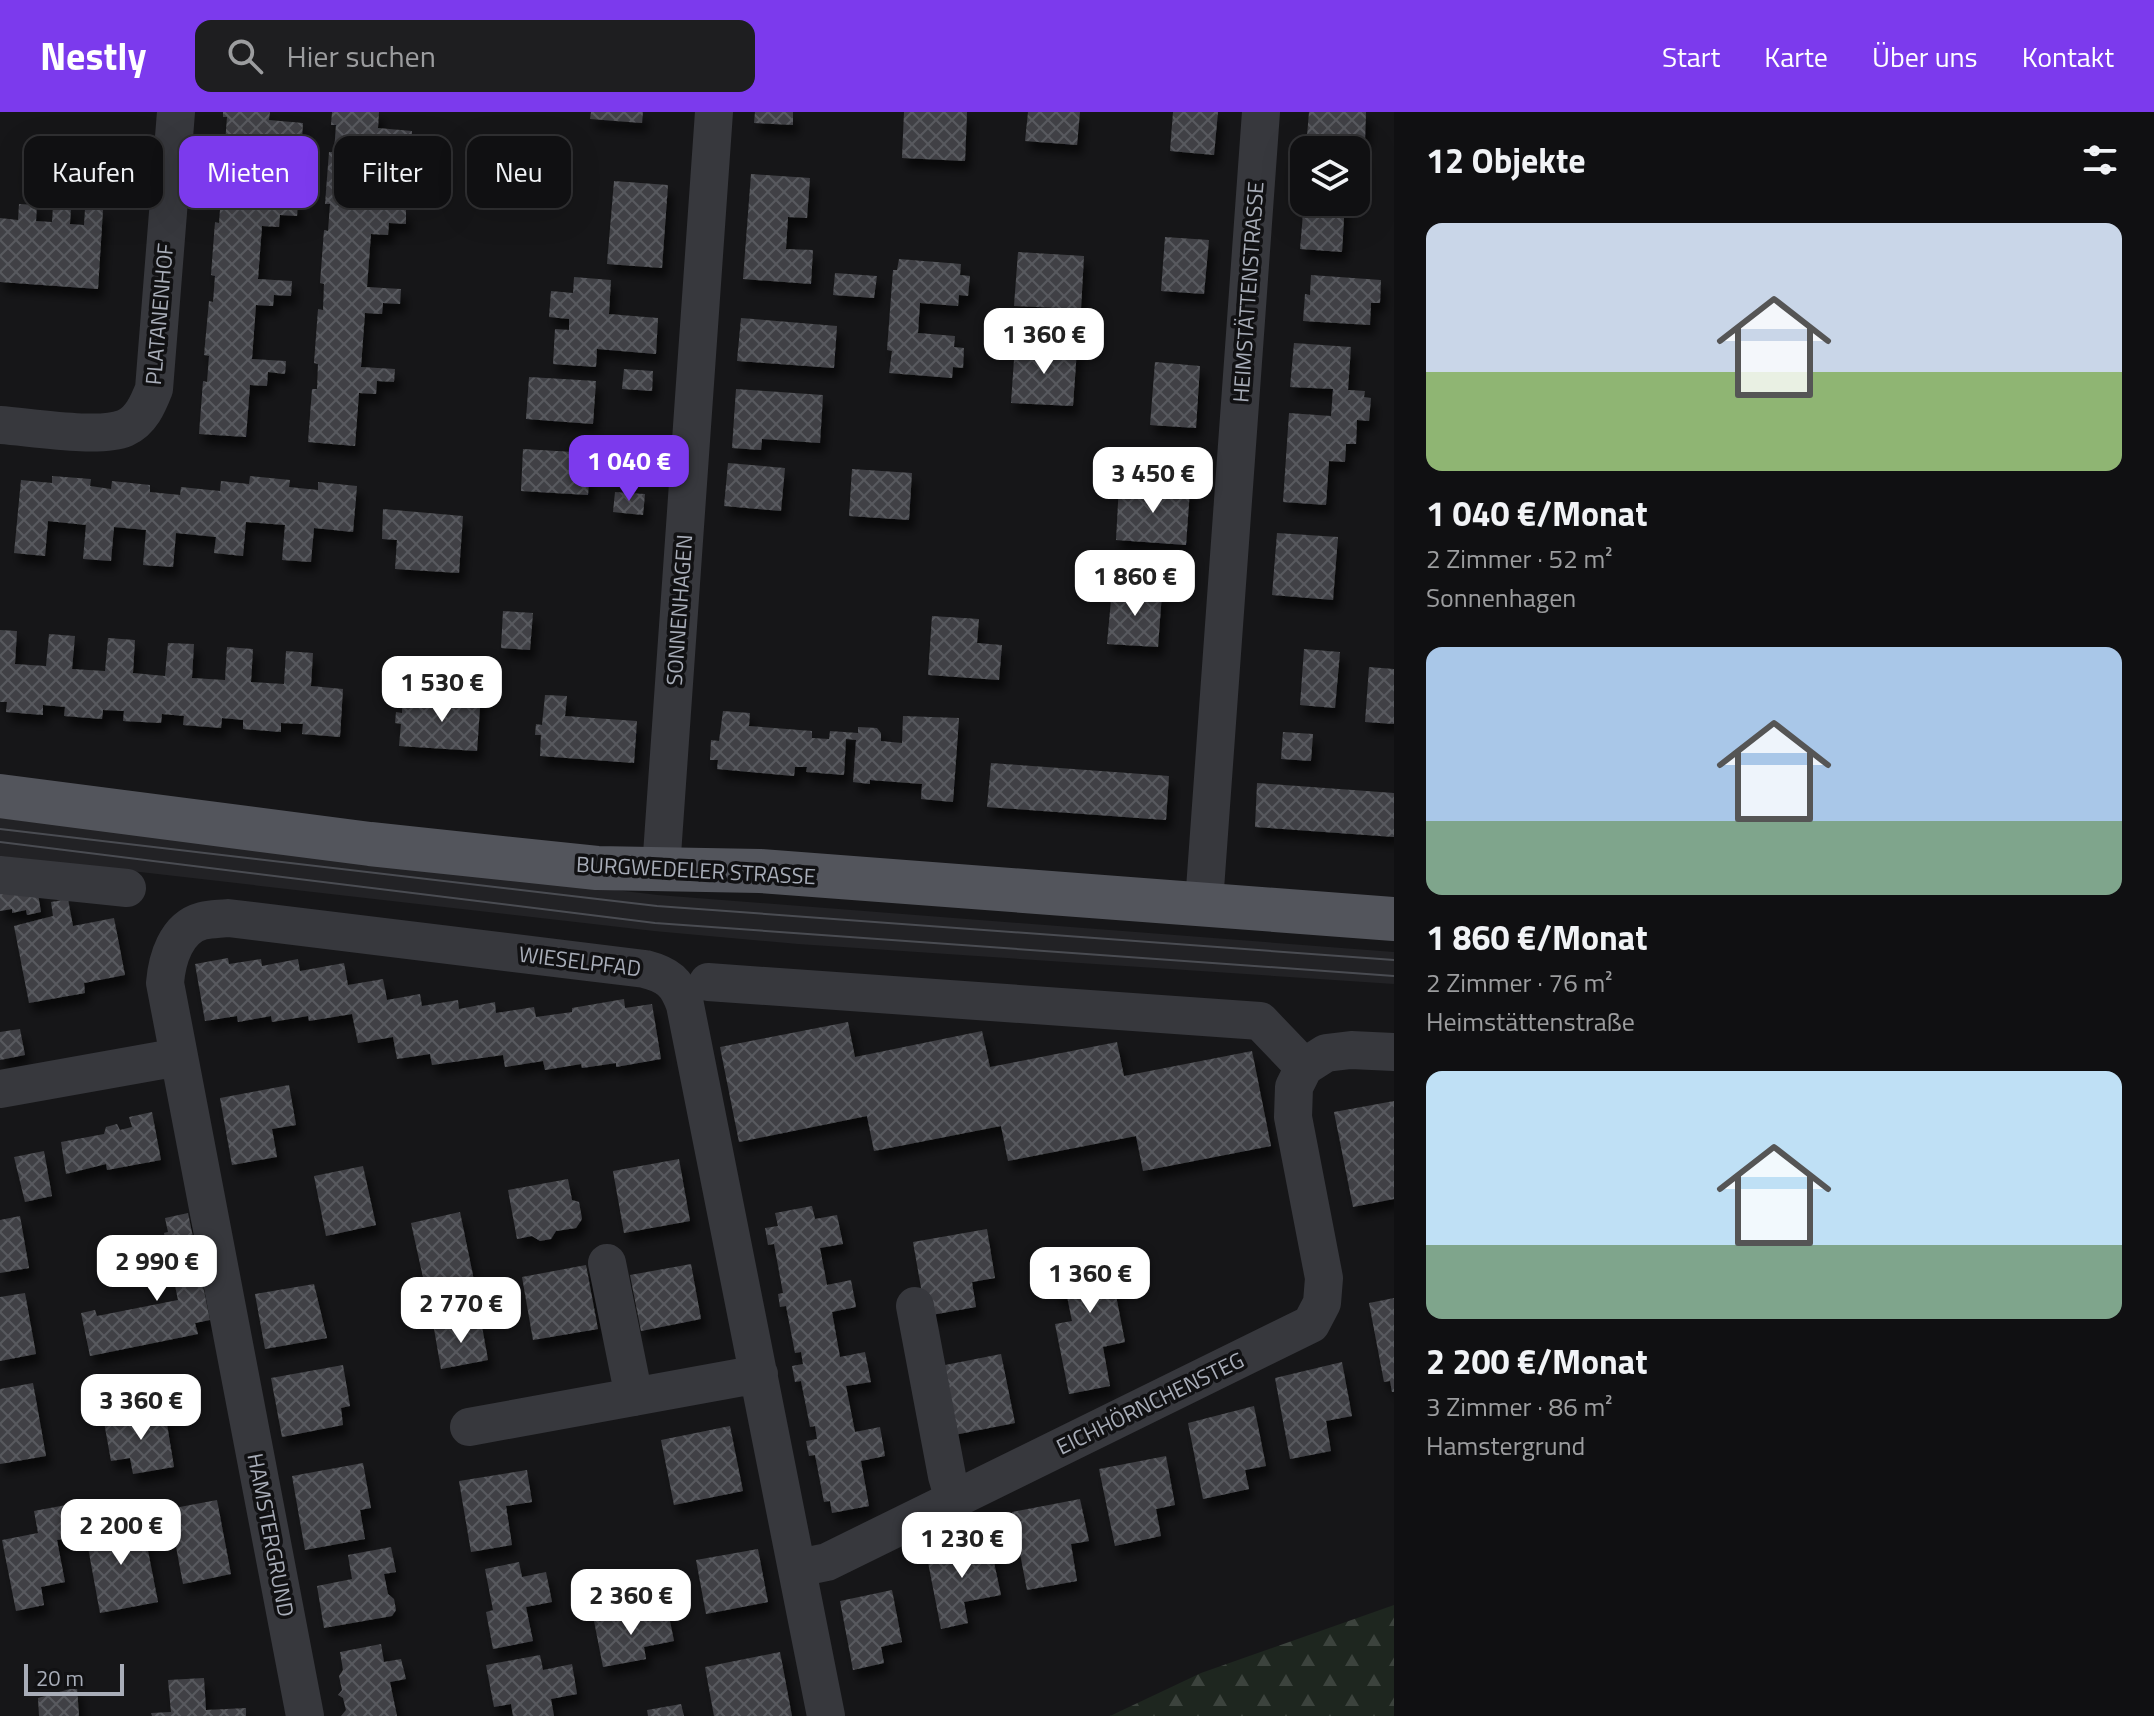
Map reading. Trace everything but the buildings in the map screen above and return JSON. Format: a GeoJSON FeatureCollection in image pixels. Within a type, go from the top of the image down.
{"type":"FeatureCollection","features":[{"type":"Feature","properties":{"kind":"main road","name":"BURGWEDELER STRASSE"},"geometry":{"type":"LineString","coordinates":[[0,796],[370,844],[597,868],[760,871],[1394,919]]}},
{"type":"Feature","properties":{"kind":"street","name":"PLATANENHOF"},"geometry":{"type":"LineString","coordinates":[[0,425],[97,432],[126,428],[143,413],[154,389],[176,112]]}},
{"type":"Feature","properties":{"kind":"street","name":"SONNENHAGEN"},"geometry":{"type":"LineString","coordinates":[[661,869],[714,112]]}},
{"type":"Feature","properties":{"kind":"street","name":"HEIMSTÄTTENSTRASSE"},"geometry":{"type":"LineString","coordinates":[[1204,903],[1261,112]]}},
{"type":"Feature","properties":{"kind":"street"},"geometry":{"type":"LineString","coordinates":[[0,875],[127,888]]}},
{"type":"Feature","properties":{"kind":"street","name":"WIESELPFAD"},"geometry":{"type":"LineString","coordinates":[[183,934],[200,921],[228,918],[629,967],[663,974],[678,986],[685,1005],[798,1568]]}},
{"type":"Feature","properties":{"kind":"street","name":"HAMSTERGRUND"},"geometry":{"type":"LineString","coordinates":[[183,934],[167,959],[165,983],[305,1716]]}},
{"type":"Feature","properties":{"kind":"street"},"geometry":{"type":"LineString","coordinates":[[708,982],[1260,1021],[1304,1067],[1326,1053],[1351,1050],[1394,1052]]}},
{"type":"Feature","properties":{"kind":"street"},"geometry":{"type":"LineString","coordinates":[[0,1089],[179,1057]]}},
{"type":"Feature","properties":{"kind":"street","name":"EICHHÖRNCHENSTEG"},"geometry":{"type":"LineString","coordinates":[[798,1568],[827,1562],[1311,1324],[1322,1303],[1324,1278],[1293,1117],[1294,1087],[1304,1067]]}},
{"type":"Feature","properties":{"kind":"street"},"geometry":{"type":"LineString","coordinates":[[607,1263],[634,1397]]}},
{"type":"Feature","properties":{"kind":"street"},"geometry":{"type":"LineString","coordinates":[[915,1306],[954,1500]]}},
{"type":"Feature","properties":{"kind":"street"},"geometry":{"type":"LineString","coordinates":[[469,1427],[759,1374]]}},
{"type":"Feature","properties":{"kind":"street"},"geometry":{"type":"LineString","coordinates":[[798,1568],[826,1716]]}},
{"type":"Feature","properties":{"kind":"shaded area"},"geometry":{"type":"Polygon","coordinates":[[[0,818],[658,895],[1394,952],[1394,984],[798,944],[654,931],[0,856],[0,818]]]}},
{"type":"Feature","properties":{"kind":"green space"},"geometry":{"type":"Polygon","coordinates":[[[1394,1605],[1394,1716],[1110,1716],[1201,1673],[1394,1605]]]}},
{"type":"Feature","properties":{"kind":"tram line"},"geometry":{"type":"LineString","coordinates":[[0,829],[657,906],[1394,960]]}},
{"type":"Feature","properties":{"kind":"tram line"},"geometry":{"type":"LineString","coordinates":[[0,842],[655,923],[1394,976]]}}]}
